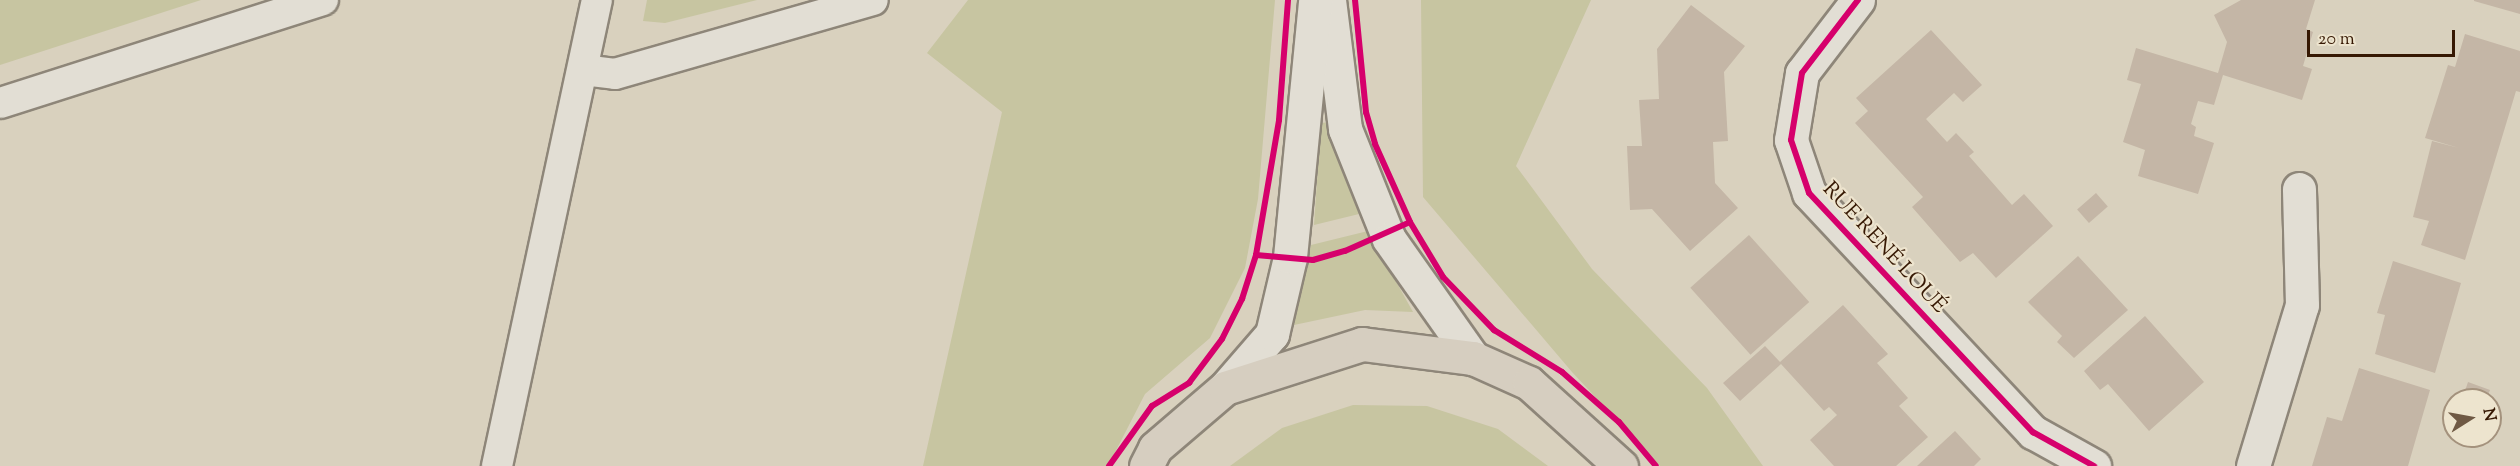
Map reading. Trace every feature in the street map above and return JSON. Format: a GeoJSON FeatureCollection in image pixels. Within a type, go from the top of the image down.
{"type":"FeatureCollection","features":[{"type":"Feature","properties":{"kind":"main road"},"geometry":{"type":"LineString","coordinates":[[1146,466],[1155,448],[1225,388],[1362,344],[1473,358],[1529,383],[1621,466]]}},
{"type":"Feature","properties":{"kind":"street"},"geometry":{"type":"LineString","coordinates":[[1225,388],[1272,334],[1290,257],[1315,0]]}},
{"type":"Feature","properties":{"kind":"street"},"geometry":{"type":"LineString","coordinates":[[1329,0],[1345,129],[1389,239],[1473,358]]}},
{"type":"Feature","properties":{"kind":"street","name":"RUE RENÉ LOUÉ"},"geometry":{"type":"LineString","coordinates":[[1858,0],[1802,73],[1791,140],[1809,193],[2033,432],[2094,466]]}},
{"type":"Feature","properties":{"kind":"street"},"geometry":{"type":"LineString","coordinates":[[2253,466],[2302,305],[2299,189]]}},
{"type":"Feature","properties":{"kind":"lane"},"geometry":{"type":"LineString","coordinates":[[0,103],[323,0]]}},
{"type":"Feature","properties":{"kind":"lane"},"geometry":{"type":"LineString","coordinates":[[497,466],[597,0]]}},
{"type":"Feature","properties":{"kind":"lane"},"geometry":{"type":"LineString","coordinates":[[583,70],[615,74],[873,0]]}},
{"type":"Feature","properties":{"kind":"shaded area"},"geometry":{"type":"Polygon","coordinates":[[[0,0],[201,0],[0,65],[0,0]]]}},
{"type":"Feature","properties":{"kind":"shaded area"},"geometry":{"type":"Polygon","coordinates":[[[647,0],[757,0],[665,23],[643,21],[647,0]]]}},
{"type":"Feature","properties":{"kind":"shaded area"},"geometry":{"type":"Polygon","coordinates":[[[968,0],[1275,0],[1258,199],[1245,268],[1210,338],[1145,394],[1108,466],[923,466],[1002,112],[927,53],[968,0]]]}},
{"type":"Feature","properties":{"kind":"shaded area"},"geometry":{"type":"Polygon","coordinates":[[[1421,0],[1591,0],[1516,166],[1592,269],[1707,388],[1763,466],[1660,466],[1572,372],[1423,197],[1421,0]]]}},
{"type":"Feature","properties":{"kind":"shaded area"},"geometry":{"type":"Polygon","coordinates":[[[1331,122],[1359,214],[1314,225],[1321,123],[1331,122]]]}},
{"type":"Feature","properties":{"kind":"shaded area"},"geometry":{"type":"Polygon","coordinates":[[[1368,231],[1413,312],[1365,310],[1294,325],[1311,245],[1368,231]]]}},
{"type":"Feature","properties":{"kind":"shaded area"},"geometry":{"type":"Polygon","coordinates":[[[1353,405],[1427,406],[1498,429],[1548,466],[1230,466],[1282,428],[1353,405]]]}},
{"type":"Feature","properties":{"kind":"building"},"geometry":{"type":"Polygon","coordinates":[[[2241,0],[2315,0],[2306,29],[2313,32],[2303,66],[2312,69],[2302,100],[2223,75],[2214,105],[2198,101],[2191,124],[2196,127],[2194,136],[2214,143],[2198,194],[2138,176],[2145,150],[2123,142],[2141,84],[2127,80],[2136,48],[2218,73],[2227,42],[2214,15],[2241,0]]]}},
{"type":"Feature","properties":{"kind":"building"},"geometry":{"type":"Polygon","coordinates":[[[2474,0],[2520,0],[2520,14],[2474,1],[2474,0]]]}},
{"type":"Feature","properties":{"kind":"building"},"geometry":{"type":"Polygon","coordinates":[[[1691,5],[1745,46],[1724,72],[1728,141],[1713,142],[1715,183],[1738,208],[1690,251],[1652,209],[1630,210],[1627,146],[1642,146],[1639,100],[1659,99],[1657,49],[1691,5]]]}},
{"type":"Feature","properties":{"kind":"building"},"geometry":{"type":"Polygon","coordinates":[[[1931,30],[1982,85],[1963,102],[1954,93],[1926,119],[1947,142],[1956,133],[1974,152],[1969,156],[2012,205],[2024,194],[2053,226],[1996,278],[1973,253],[1960,262],[1912,207],[1923,197],[1855,123],[1868,111],[1856,98],[1931,30]]]}},
{"type":"Feature","properties":{"kind":"building"},"geometry":{"type":"Polygon","coordinates":[[[2465,34],[2520,51],[2520,92],[2516,91],[2465,260],[2421,245],[2429,221],[2413,217],[2432,141],[2459,148],[2425,138],[2448,65],[2455,67],[2465,34]]]}},
{"type":"Feature","properties":{"kind":"building"},"geometry":{"type":"Polygon","coordinates":[[[2096,193],[2108,207],[2089,223],[2077,209],[2096,193]]]}},
{"type":"Feature","properties":{"kind":"building"},"geometry":{"type":"Polygon","coordinates":[[[1749,235],[1809,302],[1751,355],[1690,288],[1749,235]]]}},
{"type":"Feature","properties":{"kind":"building"},"geometry":{"type":"Polygon","coordinates":[[[2078,256],[2128,310],[2074,358],[2057,342],[2062,336],[2028,302],[2078,256]]]}},
{"type":"Feature","properties":{"kind":"building"},"geometry":{"type":"Polygon","coordinates":[[[2393,261],[2461,283],[2435,373],[2375,354],[2385,315],[2377,313],[2393,261]]]}},
{"type":"Feature","properties":{"kind":"building"},"geometry":{"type":"Polygon","coordinates":[[[1843,305],[1888,354],[1877,363],[1908,398],[1899,406],[1928,437],[1896,466],[1834,466],[1810,440],[1837,415],[1829,407],[1824,411],[1781,364],[1740,401],[1723,383],[1765,346],[1780,362],[1843,305]]]}},
{"type":"Feature","properties":{"kind":"building"},"geometry":{"type":"Polygon","coordinates":[[[2145,316],[2204,382],[2149,431],[2108,384],[2100,390],[2084,371],[2145,316]]]}},
{"type":"Feature","properties":{"kind":"building"},"geometry":{"type":"Polygon","coordinates":[[[2359,368],[2430,390],[2408,466],[2312,466],[2327,417],[2342,421],[2359,368]]]}},
{"type":"Feature","properties":{"kind":"building"},"geometry":{"type":"Polygon","coordinates":[[[2468,382],[2484,388],[2466,388],[2468,382]]]}},
{"type":"Feature","properties":{"kind":"building"},"geometry":{"type":"Polygon","coordinates":[[[1955,431],[1981,459],[1974,466],[1917,466],[1955,431]]]}},
{"type":"Feature","properties":{"kind":"cycle path"},"geometry":{"type":"LineString","coordinates":[[1256,255],[1279,120],[1288,0]]}},
{"type":"Feature","properties":{"kind":"cycle path"},"geometry":{"type":"LineString","coordinates":[[1355,0],[1366,112],[1375,144],[1410,222],[1443,277],[1494,330],[1562,372],[1619,422],[1656,466]]}},
{"type":"Feature","properties":{"kind":"cycle path"},"geometry":{"type":"LineString","coordinates":[[1858,0],[1802,73],[1791,140],[1809,193],[2033,432],[2094,466]]}},
{"type":"Feature","properties":{"kind":"cycle path"},"geometry":{"type":"LineString","coordinates":[[1109,466],[1152,406],[1189,383],[1222,339],[1242,299],[1256,255],[1313,260],[1345,251],[1410,222]]}}]}
